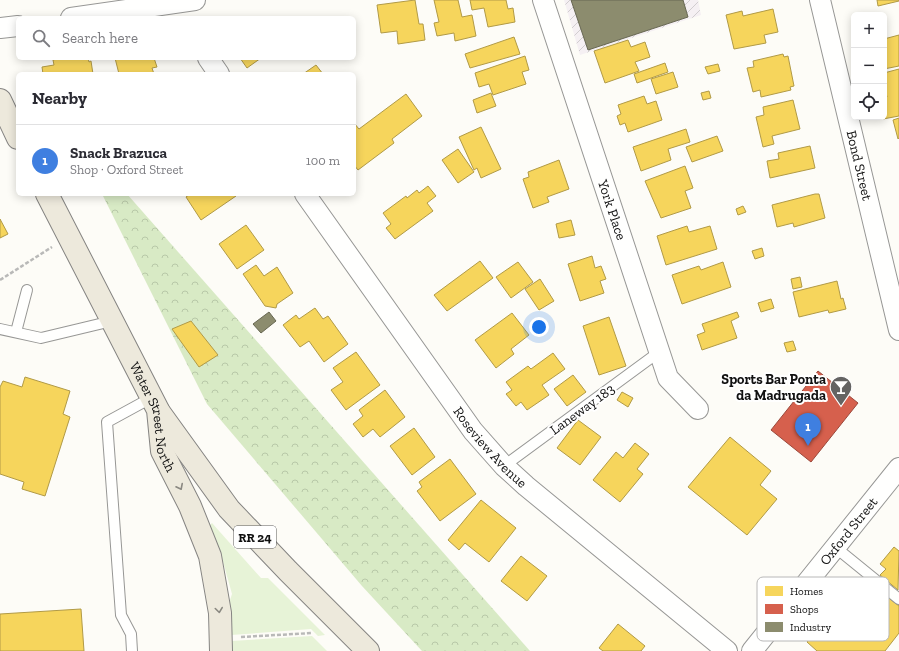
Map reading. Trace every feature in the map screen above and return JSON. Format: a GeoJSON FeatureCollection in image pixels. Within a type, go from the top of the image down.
{"type":"FeatureCollection","features":[{"type":"Feature","properties":{"kind":"main road"},"geometry":{"type":"LineString","coordinates":[[0,100],[16,134]]}},
{"type":"Feature","properties":{"kind":"main road","name":"Water Street North"},"geometry":{"type":"LineString","coordinates":[[48,196],[154,404],[162,450],[190,506],[210,556],[220,613],[221,644]]}},
{"type":"Feature","properties":{"kind":"main road","name":"RR 24"},"geometry":{"type":"LineString","coordinates":[[154,404],[229,509],[288,571],[368,651]]}},
{"type":"Feature","properties":{"kind":"street"},"geometry":{"type":"LineString","coordinates":[[90,16],[173,7],[195,0]]}},
{"type":"Feature","properties":{"kind":"street","name":"York Place"},"geometry":{"type":"LineString","coordinates":[[543,0],[668,378],[698,409]]}},
{"type":"Feature","properties":{"kind":"street","name":"Bond Street"},"geometry":{"type":"LineString","coordinates":[[820,0],[899,330]]}},
{"type":"Feature","properties":{"kind":"street"},"geometry":{"type":"LineString","coordinates":[[0,28],[16,26]]}},
{"type":"Feature","properties":{"kind":"street"},"geometry":{"type":"LineString","coordinates":[[210,60],[218,72]]}},
{"type":"Feature","properties":{"kind":"street","name":"Roseview Avenue"},"geometry":{"type":"LineString","coordinates":[[306,196],[473,431],[504,466],[526,486],[727,651]]}},
{"type":"Feature","properties":{"kind":"street","name":"Oxford Street"},"geometry":{"type":"LineString","coordinates":[[811,577],[899,468]]}},
{"type":"Feature","properties":{"kind":"street","name":"Oxford Street"},"geometry":{"type":"LineString","coordinates":[[752,651],[760,641]]}},
{"type":"Feature","properties":{"kind":"lane"},"geometry":{"type":"LineString","coordinates":[[16,332],[27,290]]}},
{"type":"Feature","properties":{"kind":"lane"},"geometry":{"type":"LineString","coordinates":[[0,329],[41,338],[112,320]]}},
{"type":"Feature","properties":{"kind":"lane","name":"Laneway 183"},"geometry":{"type":"LineString","coordinates":[[504,466],[659,352]]}},
{"type":"Feature","properties":{"kind":"lane"},"geometry":{"type":"LineString","coordinates":[[132,651],[131,634],[121,615],[107,422],[154,404]]}},
{"type":"Feature","properties":{"kind":"lane"},"geometry":{"type":"LineString","coordinates":[[835,547],[872,577]]}},
{"type":"Feature","properties":{"kind":"lane"},"geometry":{"type":"LineString","coordinates":[[889,591],[899,599]]}},
{"type":"Feature","properties":{"kind":"path"},"geometry":{"type":"LineString","coordinates":[[0,280],[44,251],[70,238]]}},
{"type":"Feature","properties":{"kind":"path"},"geometry":{"type":"LineString","coordinates":[[221,644],[312,633]]}},
{"type":"Feature","properties":{"kind":"shaded area"},"geometry":{"type":"Polygon","coordinates":[[[564,0],[698,0],[701,15],[580,55],[564,0]]]}},
{"type":"Feature","properties":{"kind":"green space"},"geometry":{"type":"Polygon","coordinates":[[[103,196],[129,196],[530,651],[422,651],[362,586],[207,404],[103,196]]]}},
{"type":"Feature","properties":{"kind":"green space"},"geometry":{"type":"Polygon","coordinates":[[[212,523],[261,578],[268,578],[325,635],[318,636],[311,629],[231,635],[228,606],[232,594],[222,558],[209,526],[212,523]]]}},
{"type":"Feature","properties":{"kind":"green space"},"geometry":{"type":"Polygon","coordinates":[[[312,636],[327,651],[230,651],[231,641],[312,636]]]}},
{"type":"Feature","properties":{"kind":"building: Homes"},"geometry":{"type":"Polygon","coordinates":[[[415,0],[419,24],[423,24],[425,40],[398,44],[397,31],[381,33],[377,5],[415,0]]]}},
{"type":"Feature","properties":{"kind":"building: Homes"},"geometry":{"type":"Polygon","coordinates":[[[434,0],[458,0],[462,17],[472,15],[476,36],[455,41],[454,33],[437,36],[434,23],[439,22],[434,0]]]}},
{"type":"Feature","properties":{"kind":"building: Homes"},"geometry":{"type":"Polygon","coordinates":[[[470,0],[506,0],[508,9],[513,8],[515,22],[488,27],[484,8],[472,10],[470,0]]]}},
{"type":"Feature","properties":{"kind":"building: Homes"},"geometry":{"type":"Polygon","coordinates":[[[877,0],[899,0],[899,1],[878,6],[877,0]]]}},
{"type":"Feature","properties":{"kind":"building: Homes"},"geometry":{"type":"Polygon","coordinates":[[[773,9],[778,32],[764,35],[766,43],[734,49],[726,15],[742,11],[743,16],[773,9]]]}},
{"type":"Feature","properties":{"kind":"building: Homes"},"geometry":{"type":"Polygon","coordinates":[[[899,35],[899,66],[887,68],[887,38],[899,35]]]}},
{"type":"Feature","properties":{"kind":"building: Homes"},"geometry":{"type":"Polygon","coordinates":[[[514,37],[520,54],[470,68],[465,54],[514,37]]]}},
{"type":"Feature","properties":{"kind":"building: Homes"},"geometry":{"type":"Polygon","coordinates":[[[628,40],[631,47],[645,42],[650,57],[635,62],[639,71],[605,83],[594,51],[628,40]]]}},
{"type":"Feature","properties":{"kind":"building: Homes"},"geometry":{"type":"Polygon","coordinates":[[[783,54],[784,57],[788,56],[794,86],[790,87],[791,90],[761,97],[760,90],[753,92],[747,68],[754,67],[753,61],[783,54]]]}},
{"type":"Feature","properties":{"kind":"building: Homes"},"geometry":{"type":"Polygon","coordinates":[[[525,56],[529,70],[522,72],[526,84],[493,95],[489,84],[479,87],[475,73],[525,56]]]}},
{"type":"Feature","properties":{"kind":"building: Homes"},"geometry":{"type":"Polygon","coordinates":[[[53,60],[88,60],[89,62],[91,61],[93,72],[43,72],[42,67],[54,65],[53,60]]]}},
{"type":"Feature","properties":{"kind":"building: Homes"},"geometry":{"type":"Polygon","coordinates":[[[116,60],[155,60],[157,67],[152,68],[153,72],[118,72],[116,60]]]}},
{"type":"Feature","properties":{"kind":"building: Homes"},"geometry":{"type":"Polygon","coordinates":[[[241,60],[258,60],[247,68],[241,60]]]}},
{"type":"Feature","properties":{"kind":"building: Homes"},"geometry":{"type":"Polygon","coordinates":[[[665,63],[668,72],[637,83],[634,74],[665,63]]]}},
{"type":"Feature","properties":{"kind":"building: Homes"},"geometry":{"type":"Polygon","coordinates":[[[718,64],[720,71],[708,74],[705,67],[718,64]]]}},
{"type":"Feature","properties":{"kind":"building: Homes"},"geometry":{"type":"Polygon","coordinates":[[[316,65],[321,72],[306,72],[316,65]]]}},
{"type":"Feature","properties":{"kind":"building: Homes"},"geometry":{"type":"Polygon","coordinates":[[[899,69],[899,116],[887,118],[887,84],[887,72],[899,69]]]}},
{"type":"Feature","properties":{"kind":"building: Homes"},"geometry":{"type":"Polygon","coordinates":[[[673,72],[678,87],[656,94],[651,79],[673,72]]]}},
{"type":"Feature","properties":{"kind":"building: Homes"},"geometry":{"type":"Polygon","coordinates":[[[709,91],[711,98],[703,100],[701,93],[709,91]]]}},
{"type":"Feature","properties":{"kind":"building: Homes"},"geometry":{"type":"Polygon","coordinates":[[[491,93],[496,106],[477,113],[473,100],[491,93]]]}},
{"type":"Feature","properties":{"kind":"building: Homes"},"geometry":{"type":"Polygon","coordinates":[[[406,94],[422,116],[392,139],[394,143],[358,170],[356,168],[356,125],[359,129],[406,94]]]}},
{"type":"Feature","properties":{"kind":"building: Homes"},"geometry":{"type":"Polygon","coordinates":[[[644,96],[647,104],[656,101],[662,120],[628,132],[625,123],[620,125],[617,116],[621,114],[618,105],[644,96]]]}},
{"type":"Feature","properties":{"kind":"building: Homes"},"geometry":{"type":"Polygon","coordinates":[[[793,100],[800,129],[772,136],[774,144],[763,147],[756,117],[764,115],[763,107],[793,100]]]}},
{"type":"Feature","properties":{"kind":"building: Homes"},"geometry":{"type":"Polygon","coordinates":[[[899,118],[899,138],[898,139],[893,120],[899,118]]]}},
{"type":"Feature","properties":{"kind":"building: Homes"},"geometry":{"type":"Polygon","coordinates":[[[481,127],[501,169],[481,178],[477,168],[474,170],[459,137],[481,127]]]}},
{"type":"Feature","properties":{"kind":"building: Homes"},"geometry":{"type":"Polygon","coordinates":[[[686,129],[690,142],[668,149],[671,160],[641,171],[633,147],[686,129]]]}},
{"type":"Feature","properties":{"kind":"building: Homes"},"geometry":{"type":"Polygon","coordinates":[[[717,136],[723,151],[692,162],[686,147],[717,136]]]}},
{"type":"Feature","properties":{"kind":"building: Homes"},"geometry":{"type":"Polygon","coordinates":[[[810,146],[815,168],[770,178],[767,161],[779,159],[778,153],[810,146]]]}},
{"type":"Feature","properties":{"kind":"building: Homes"},"geometry":{"type":"Polygon","coordinates":[[[458,149],[474,172],[458,183],[442,160],[458,149]]]}},
{"type":"Feature","properties":{"kind":"building: Homes"},"geometry":{"type":"Polygon","coordinates":[[[559,160],[569,189],[547,197],[549,202],[533,208],[523,179],[529,177],[528,172],[559,160]]]}},
{"type":"Feature","properties":{"kind":"building: Homes"},"geometry":{"type":"Polygon","coordinates":[[[685,166],[693,188],[685,191],[691,208],[661,218],[645,181],[685,166]]]}},
{"type":"Feature","properties":{"kind":"building: Homes"},"geometry":{"type":"Polygon","coordinates":[[[428,186],[436,196],[427,203],[433,211],[395,239],[386,228],[391,224],[383,213],[406,196],[407,198],[417,190],[419,193],[428,186]]]}},
{"type":"Feature","properties":{"kind":"building: Homes"},"geometry":{"type":"Polygon","coordinates":[[[819,194],[825,218],[794,227],[793,223],[777,227],[772,205],[819,194]]]}},
{"type":"Feature","properties":{"kind":"building: Homes"},"geometry":{"type":"Polygon","coordinates":[[[187,196],[236,196],[201,220],[186,197],[187,196]]]}},
{"type":"Feature","properties":{"kind":"building: Homes"},"geometry":{"type":"Polygon","coordinates":[[[743,206],[746,212],[738,215],[736,209],[743,206]]]}},
{"type":"Feature","properties":{"kind":"building: Homes"},"geometry":{"type":"Polygon","coordinates":[[[0,219],[8,234],[0,238],[0,219]]]}},
{"type":"Feature","properties":{"kind":"building: Homes"},"geometry":{"type":"Polygon","coordinates":[[[571,220],[575,235],[559,238],[556,224],[571,220]]]}},
{"type":"Feature","properties":{"kind":"building: Homes"},"geometry":{"type":"Polygon","coordinates":[[[246,225],[264,250],[237,269],[219,244],[246,225]]]}},
{"type":"Feature","properties":{"kind":"building: Homes"},"geometry":{"type":"Polygon","coordinates":[[[687,226],[689,232],[710,226],[717,249],[666,265],[657,236],[687,226]]]}},
{"type":"Feature","properties":{"kind":"building: Homes"},"geometry":{"type":"Polygon","coordinates":[[[762,248],[764,256],[755,259],[752,251],[762,248]]]}},
{"type":"Feature","properties":{"kind":"building: Homes"},"geometry":{"type":"Polygon","coordinates":[[[592,256],[595,268],[601,266],[606,279],[600,281],[604,293],[580,301],[568,264],[592,256]]]}},
{"type":"Feature","properties":{"kind":"building: Homes"},"geometry":{"type":"Polygon","coordinates":[[[480,261],[493,278],[447,311],[434,295],[480,261]]]}},
{"type":"Feature","properties":{"kind":"building: Homes"},"geometry":{"type":"Polygon","coordinates":[[[518,262],[533,282],[511,298],[496,277],[518,262]]]}},
{"type":"Feature","properties":{"kind":"building: Homes"},"geometry":{"type":"Polygon","coordinates":[[[723,262],[731,287],[682,304],[672,275],[699,266],[701,270],[723,262]]]}},
{"type":"Feature","properties":{"kind":"building: Homes"},"geometry":{"type":"Polygon","coordinates":[[[256,265],[264,276],[277,267],[293,293],[277,304],[276,308],[265,306],[243,274],[256,265]]]}},
{"type":"Feature","properties":{"kind":"building: Homes"},"geometry":{"type":"Polygon","coordinates":[[[800,277],[802,287],[793,289],[791,279],[800,277]]]}},
{"type":"Feature","properties":{"kind":"building: Homes"},"geometry":{"type":"Polygon","coordinates":[[[540,279],[554,301],[539,310],[525,289],[540,279]]]}},
{"type":"Feature","properties":{"kind":"building: Homes"},"geometry":{"type":"Polygon","coordinates":[[[837,281],[841,299],[843,298],[846,309],[829,313],[828,310],[799,317],[793,292],[837,281]]]}},
{"type":"Feature","properties":{"kind":"building: Homes"},"geometry":{"type":"Polygon","coordinates":[[[771,299],[774,308],[761,312],[758,303],[771,299]]]}},
{"type":"Feature","properties":{"kind":"building: Homes"},"geometry":{"type":"Polygon","coordinates":[[[315,308],[323,319],[328,316],[348,344],[324,362],[309,341],[300,347],[283,325],[296,315],[299,319],[315,308]]]}},
{"type":"Feature","properties":{"kind":"building: Homes"},"geometry":{"type":"Polygon","coordinates":[[[737,312],[739,317],[731,321],[737,338],[702,350],[697,335],[705,332],[702,324],[737,312]]]}},
{"type":"Feature","properties":{"kind":"building: Homes"},"geometry":{"type":"Polygon","coordinates":[[[512,313],[529,335],[511,349],[514,354],[496,368],[475,340],[512,313]]]}},
{"type":"Feature","properties":{"kind":"building: Homes"},"geometry":{"type":"Polygon","coordinates":[[[609,317],[626,366],[599,375],[583,326],[609,317]]]}},
{"type":"Feature","properties":{"kind":"building: Homes"},"geometry":{"type":"Polygon","coordinates":[[[191,321],[218,355],[199,367],[172,329],[191,321]]]}},
{"type":"Feature","properties":{"kind":"building: Homes"},"geometry":{"type":"Polygon","coordinates":[[[793,341],[796,350],[787,352],[784,343],[793,341]]]}},
{"type":"Feature","properties":{"kind":"building: Homes"},"geometry":{"type":"Polygon","coordinates":[[[356,352],[380,385],[346,410],[331,390],[343,382],[333,368],[356,352]]]}},
{"type":"Feature","properties":{"kind":"building: Homes"},"geometry":{"type":"Polygon","coordinates":[[[553,353],[565,369],[542,385],[549,395],[527,410],[521,402],[516,406],[506,394],[512,390],[506,382],[528,366],[531,369],[553,353]]]}},
{"type":"Feature","properties":{"kind":"building: Homes"},"geometry":{"type":"Polygon","coordinates":[[[573,375],[586,392],[567,406],[554,389],[573,375]]]}},
{"type":"Feature","properties":{"kind":"building: Homes"},"geometry":{"type":"Polygon","coordinates":[[[25,377],[70,391],[63,414],[70,417],[45,496],[22,489],[24,482],[0,474],[0,387],[3,381],[22,387],[25,377]]]}},
{"type":"Feature","properties":{"kind":"building: Homes"},"geometry":{"type":"Polygon","coordinates":[[[385,390],[405,417],[380,437],[373,429],[363,437],[353,424],[363,416],[359,410],[385,390]]]}},
{"type":"Feature","properties":{"kind":"building: Homes"},"geometry":{"type":"Polygon","coordinates":[[[622,392],[633,398],[628,407],[617,400],[622,392]]]}},
{"type":"Feature","properties":{"kind":"building: Homes"},"geometry":{"type":"Polygon","coordinates":[[[578,420],[601,437],[580,465],[557,448],[578,420]]]}},
{"type":"Feature","properties":{"kind":"building: Homes"},"geometry":{"type":"Polygon","coordinates":[[[414,428],[435,457],[412,475],[390,446],[414,428]]]}},
{"type":"Feature","properties":{"kind":"building: Homes"},"geometry":{"type":"Polygon","coordinates":[[[730,437],[771,471],[760,485],[777,499],[747,535],[688,487],[730,437]]]}},
{"type":"Feature","properties":{"kind":"building: Homes"},"geometry":{"type":"Polygon","coordinates":[[[635,443],[649,454],[637,469],[643,474],[620,502],[593,480],[616,452],[623,458],[635,443]]]}},
{"type":"Feature","properties":{"kind":"building: Homes"},"geometry":{"type":"Polygon","coordinates":[[[450,459],[476,494],[440,521],[417,491],[422,487],[419,482],[450,459]]]}},
{"type":"Feature","properties":{"kind":"building: Homes"},"geometry":{"type":"Polygon","coordinates":[[[481,500],[516,528],[489,562],[465,543],[459,550],[448,540],[481,500]]]}},
{"type":"Feature","properties":{"kind":"building: Homes"},"geometry":{"type":"Polygon","coordinates":[[[894,547],[899,551],[898,590],[889,582],[889,577],[882,577],[880,575],[886,569],[880,564],[894,547]]]}},
{"type":"Feature","properties":{"kind":"building: Homes"},"geometry":{"type":"Polygon","coordinates":[[[521,556],[547,576],[527,601],[501,581],[521,556]]]}},
{"type":"Feature","properties":{"kind":"building: Homes"},"geometry":{"type":"Polygon","coordinates":[[[889,598],[899,606],[899,633],[885,651],[817,651],[807,642],[889,641],[889,598]]]}},
{"type":"Feature","properties":{"kind":"building: Homes"},"geometry":{"type":"Polygon","coordinates":[[[81,609],[84,651],[0,651],[0,614],[81,609]]]}},
{"type":"Feature","properties":{"kind":"building: Homes"},"geometry":{"type":"Polygon","coordinates":[[[618,624],[645,646],[641,651],[603,651],[599,648],[618,624]]]}},
{"type":"Feature","properties":{"kind":"building: Shops"},"geometry":{"type":"Polygon","coordinates":[[[818,371],[858,403],[811,462],[771,430],[818,371]]]}},
{"type":"Feature","properties":{"kind":"building: Industry"},"geometry":{"type":"Polygon","coordinates":[[[571,0],[683,0],[688,17],[588,50],[571,0]]]}},
{"type":"Feature","properties":{"kind":"building: Industry"},"geometry":{"type":"Polygon","coordinates":[[[269,312],[276,321],[261,333],[253,324],[269,312]]]}},
{"type":"Feature","properties":{"kind":"place","name":"Sports Bar Ponta da Madrugada"},"geometry":{"type":"Point","coordinates":[841,406]}},
{"type":"Feature","properties":{"kind":"place","name":"Snack Brazuca"},"geometry":{"type":"Point","coordinates":[808,446]}}]}
